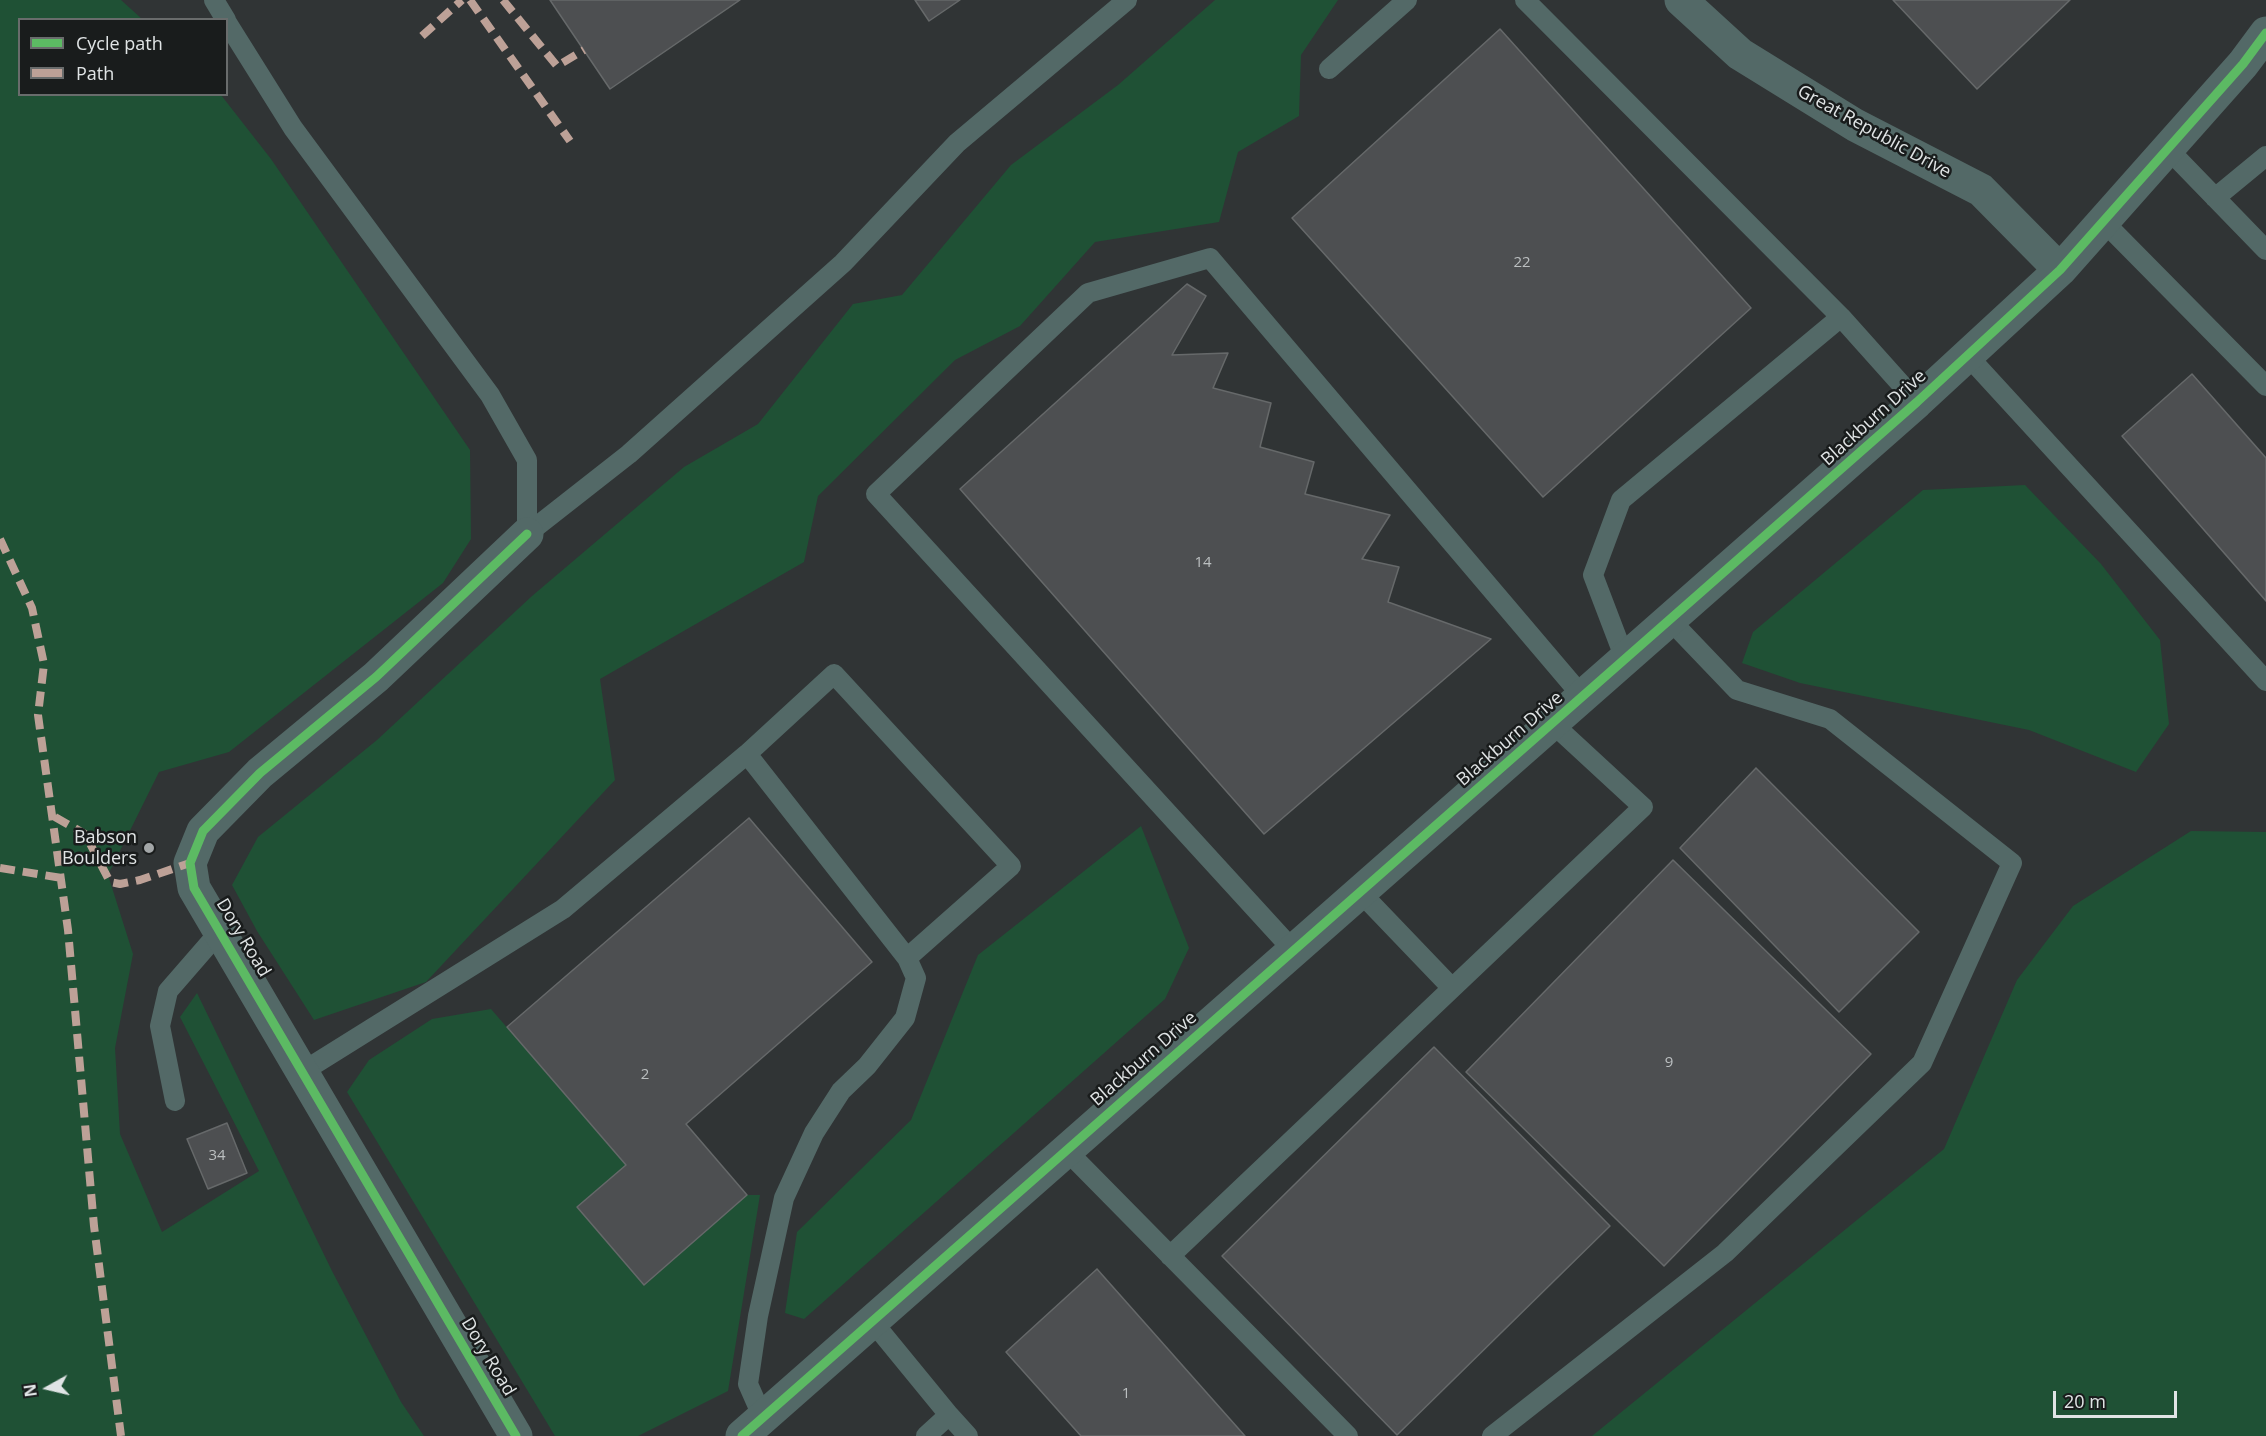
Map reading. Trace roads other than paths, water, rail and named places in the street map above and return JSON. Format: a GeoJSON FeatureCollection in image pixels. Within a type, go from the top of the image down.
{"type":"FeatureCollection","features":[{"type":"Feature","properties":{"kind":"street","name":"Great Republic Drive"},"geometry":{"type":"LineString","coordinates":[[1681,0],[1740,54],[1855,125],[1981,190],[2060,270]]}},
{"type":"Feature","properties":{"kind":"street","name":"Blackburn Drive"},"geometry":{"type":"LineString","coordinates":[[752,1427],[1671,620],[1967,356],[2060,270],[2243,64],[2266,33]]}},
{"type":"Feature","properties":{"kind":"street","name":"Dory Road"},"geometry":{"type":"LineString","coordinates":[[516,1436],[194,888],[189,863],[203,831],[260,773],[376,677],[527,534]]}},
{"type":"Feature","properties":{"kind":"lane"},"geometry":{"type":"LineString","coordinates":[[213,0],[225,18]]}},
{"type":"Feature","properties":{"kind":"lane"},"geometry":{"type":"LineString","coordinates":[[527,534],[638,446],[843,263],[957,143],[1127,0]]}},
{"type":"Feature","properties":{"kind":"lane"},"geometry":{"type":"LineString","coordinates":[[1329,69],[1407,0]]}},
{"type":"Feature","properties":{"kind":"lane"},"geometry":{"type":"LineString","coordinates":[[1525,0],[1841,317],[1917,402]]}},
{"type":"Feature","properties":{"kind":"lane"},"geometry":{"type":"LineString","coordinates":[[228,23],[293,128],[490,395],[526,460],[527,534]]}},
{"type":"Feature","properties":{"kind":"lane"},"geometry":{"type":"LineString","coordinates":[[2168,149],[2266,250]]}},
{"type":"Feature","properties":{"kind":"lane"},"geometry":{"type":"LineString","coordinates":[[2215,198],[2266,156]]}},
{"type":"Feature","properties":{"kind":"lane"},"geometry":{"type":"LineString","coordinates":[[2103,221],[2266,386]]}},
{"type":"Feature","properties":{"kind":"lane"},"geometry":{"type":"LineString","coordinates":[[1293,950],[876,494],[1088,293],[1210,258],[1583,697]]}},
{"type":"Feature","properties":{"kind":"lane"},"geometry":{"type":"LineString","coordinates":[[1625,659],[1593,575],[1621,500],[1841,317]]}},
{"type":"Feature","properties":{"kind":"lane"},"geometry":{"type":"LineString","coordinates":[[1967,356],[2266,681]]}},
{"type":"Feature","properties":{"kind":"lane"},"geometry":{"type":"LineString","coordinates":[[1492,1436],[1725,1253],[1922,1063],[2012,863],[1830,719],[1737,690],[1671,620]]}},
{"type":"Feature","properties":{"kind":"lane"},"geometry":{"type":"LineString","coordinates":[[302,1072],[563,909],[747,754],[834,674],[1011,866],[907,958]]}},
{"type":"Feature","properties":{"kind":"lane"},"geometry":{"type":"LineString","coordinates":[[1170,1256],[1643,807],[1552,723]]}},
{"type":"Feature","properties":{"kind":"lane"},"geometry":{"type":"LineString","coordinates":[[747,754],[907,958],[916,978],[905,1018],[867,1066],[841,1091],[814,1133],[784,1198],[758,1316],[748,1384],[752,1427]]}},
{"type":"Feature","properties":{"kind":"lane"},"geometry":{"type":"LineString","coordinates":[[1360,892],[1452,988]]}},
{"type":"Feature","properties":{"kind":"lane"},"geometry":{"type":"LineString","coordinates":[[175,1101],[160,1026],[168,991],[220,930]]}},
{"type":"Feature","properties":{"kind":"lane"},"geometry":{"type":"LineString","coordinates":[[1066,1150],[1348,1436]]}},
{"type":"Feature","properties":{"kind":"lane"},"geometry":{"type":"LineString","coordinates":[[872,1321],[968,1436]]}},
{"type":"Feature","properties":{"kind":"lane"},"geometry":{"type":"LineString","coordinates":[[926,1436],[949,1415]]}},
{"type":"Feature","properties":{"kind":"place","name":"Babson Boulders"},"geometry":{"type":"Point","coordinates":[149,848]}}]}
